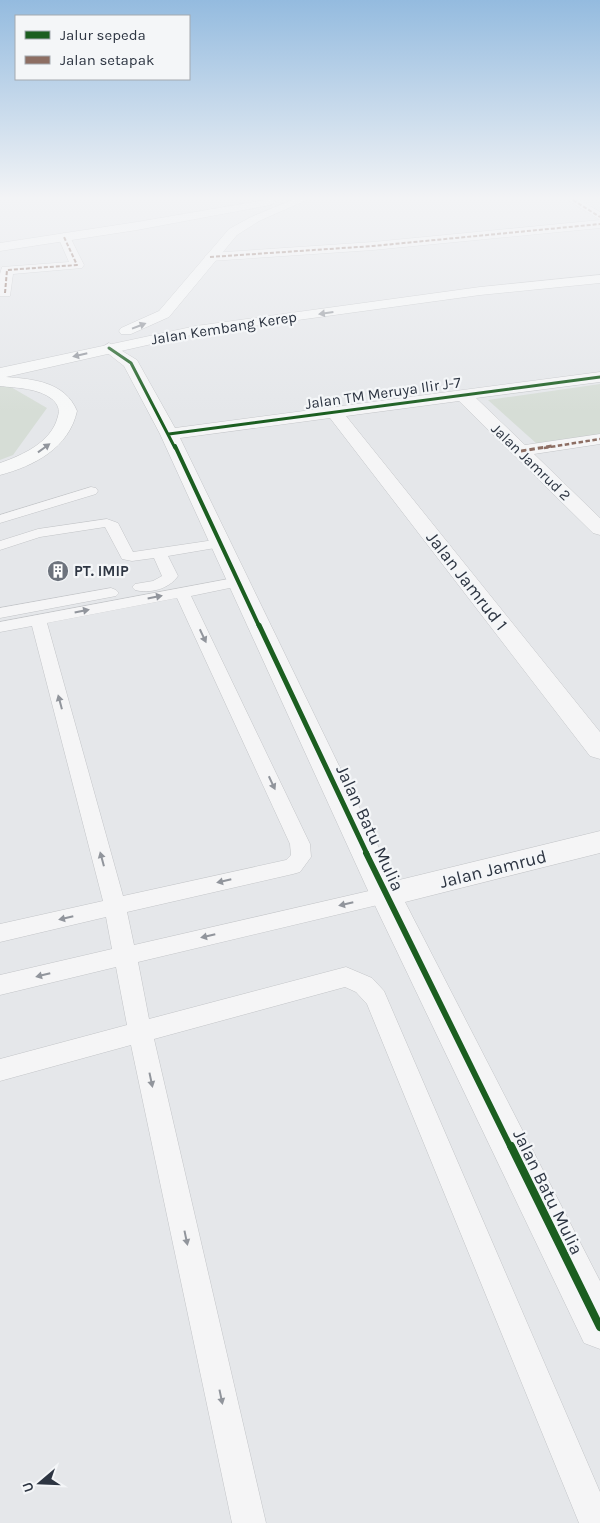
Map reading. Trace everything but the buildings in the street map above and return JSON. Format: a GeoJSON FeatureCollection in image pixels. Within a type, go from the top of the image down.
{"type":"FeatureCollection","features":[{"type":"Feature","properties":{"kind":"main road"},"geometry":{"type":"LineString","coordinates":[[186,309],[204,271]]}},
{"type":"Feature","properties":{"kind":"main road","name":"Jalan Kembang Kerep"},"geometry":{"type":"LineString","coordinates":[[0,373],[147,339],[196,330],[480,291],[600,278]]}},
{"type":"Feature","properties":{"kind":"main road"},"geometry":{"type":"LineString","coordinates":[[0,358],[126,331],[186,309],[237,321],[282,318]]}},
{"type":"Feature","properties":{"kind":"main road"},"geometry":{"type":"LineString","coordinates":[[0,381],[26,384],[52,392],[64,400],[68,411],[61,431],[49,445],[22,461],[0,470]]}},
{"type":"Feature","properties":{"kind":"street"},"geometry":{"type":"LineString","coordinates":[[5,293],[7,271]]}},
{"type":"Feature","properties":{"kind":"street"},"geometry":{"type":"LineString","coordinates":[[131,363],[147,339]]}},
{"type":"Feature","properties":{"kind":"street","name":"Jalan Batu Mulia"},"geometry":{"type":"LineString","coordinates":[[109,348],[131,363],[169,434],[386,895],[600,1327]]}},
{"type":"Feature","properties":{"kind":"street","name":"Jalan TM Meruya Ilir J-7"},"geometry":{"type":"LineString","coordinates":[[169,434],[600,377]]}},
{"type":"Feature","properties":{"kind":"street","name":"Jalan Jamrud 2"},"geometry":{"type":"LineString","coordinates":[[463,395],[600,529]]}},
{"type":"Feature","properties":{"kind":"street","name":"Jalan Jamrud 1"},"geometry":{"type":"LineString","coordinates":[[335,413],[600,750]]}},
{"type":"Feature","properties":{"kind":"street"},"geometry":{"type":"LineString","coordinates":[[521,451],[600,439]]}},
{"type":"Feature","properties":{"kind":"street","name":"Jalan Jamrud"},"geometry":{"type":"LineString","coordinates":[[386,895],[600,842]]}},
{"type":"Feature","properties":{"kind":"lane"},"geometry":{"type":"LineString","coordinates":[[0,519],[92,491]]}},
{"type":"Feature","properties":{"kind":"lane"},"geometry":{"type":"LineString","coordinates":[[0,546],[38,533],[107,523],[113,526],[127,556],[221,544]]}},
{"type":"Feature","properties":{"kind":"lane"},"geometry":{"type":"LineString","coordinates":[[0,613],[162,584],[170,576],[159,553]]}},
{"type":"Feature","properties":{"kind":"lane"},"geometry":{"type":"LineString","coordinates":[[0,627],[239,582]]}},
{"type":"Feature","properties":{"kind":"lane"},"geometry":{"type":"LineString","coordinates":[[0,933],[293,866],[301,857],[300,844],[182,592]]}},
{"type":"Feature","properties":{"kind":"lane"},"geometry":{"type":"LineString","coordinates":[[38,620],[115,906],[140,1032],[249,1523]]}},
{"type":"Feature","properties":{"kind":"lane"},"geometry":{"type":"LineString","coordinates":[[0,985],[386,895]]}},
{"type":"Feature","properties":{"kind":"lane"},"geometry":{"type":"LineString","coordinates":[[0,1070],[346,978],[364,985],[376,998],[596,1523]]}},
{"type":"Feature","properties":{"kind":"shaded area"},"geometry":{"type":"Polygon","coordinates":[[[4,383],[47,408],[13,455],[0,460],[0,384],[4,383]]]}},
{"type":"Feature","properties":{"kind":"shaded area"},"geometry":{"type":"Polygon","coordinates":[[[600,384],[600,434],[537,444],[488,400],[600,384]]]}},
{"type":"Feature","properties":{"kind":"marked path"},"geometry":{"type":"LineString","coordinates":[[5,293],[7,271]]}},
{"type":"Feature","properties":{"kind":"marked path"},"geometry":{"type":"LineString","coordinates":[[521,451],[600,439]]}},
{"type":"Feature","properties":{"kind":"cycle path"},"geometry":{"type":"LineString","coordinates":[[109,348],[131,363],[169,434],[386,895],[600,1327]]}},
{"type":"Feature","properties":{"kind":"cycle path"},"geometry":{"type":"LineString","coordinates":[[169,434],[600,377]]}},
{"type":"Feature","properties":{"kind":"place","name":"PT. IMIP"},"geometry":{"type":"Point","coordinates":[58,571]}}]}
